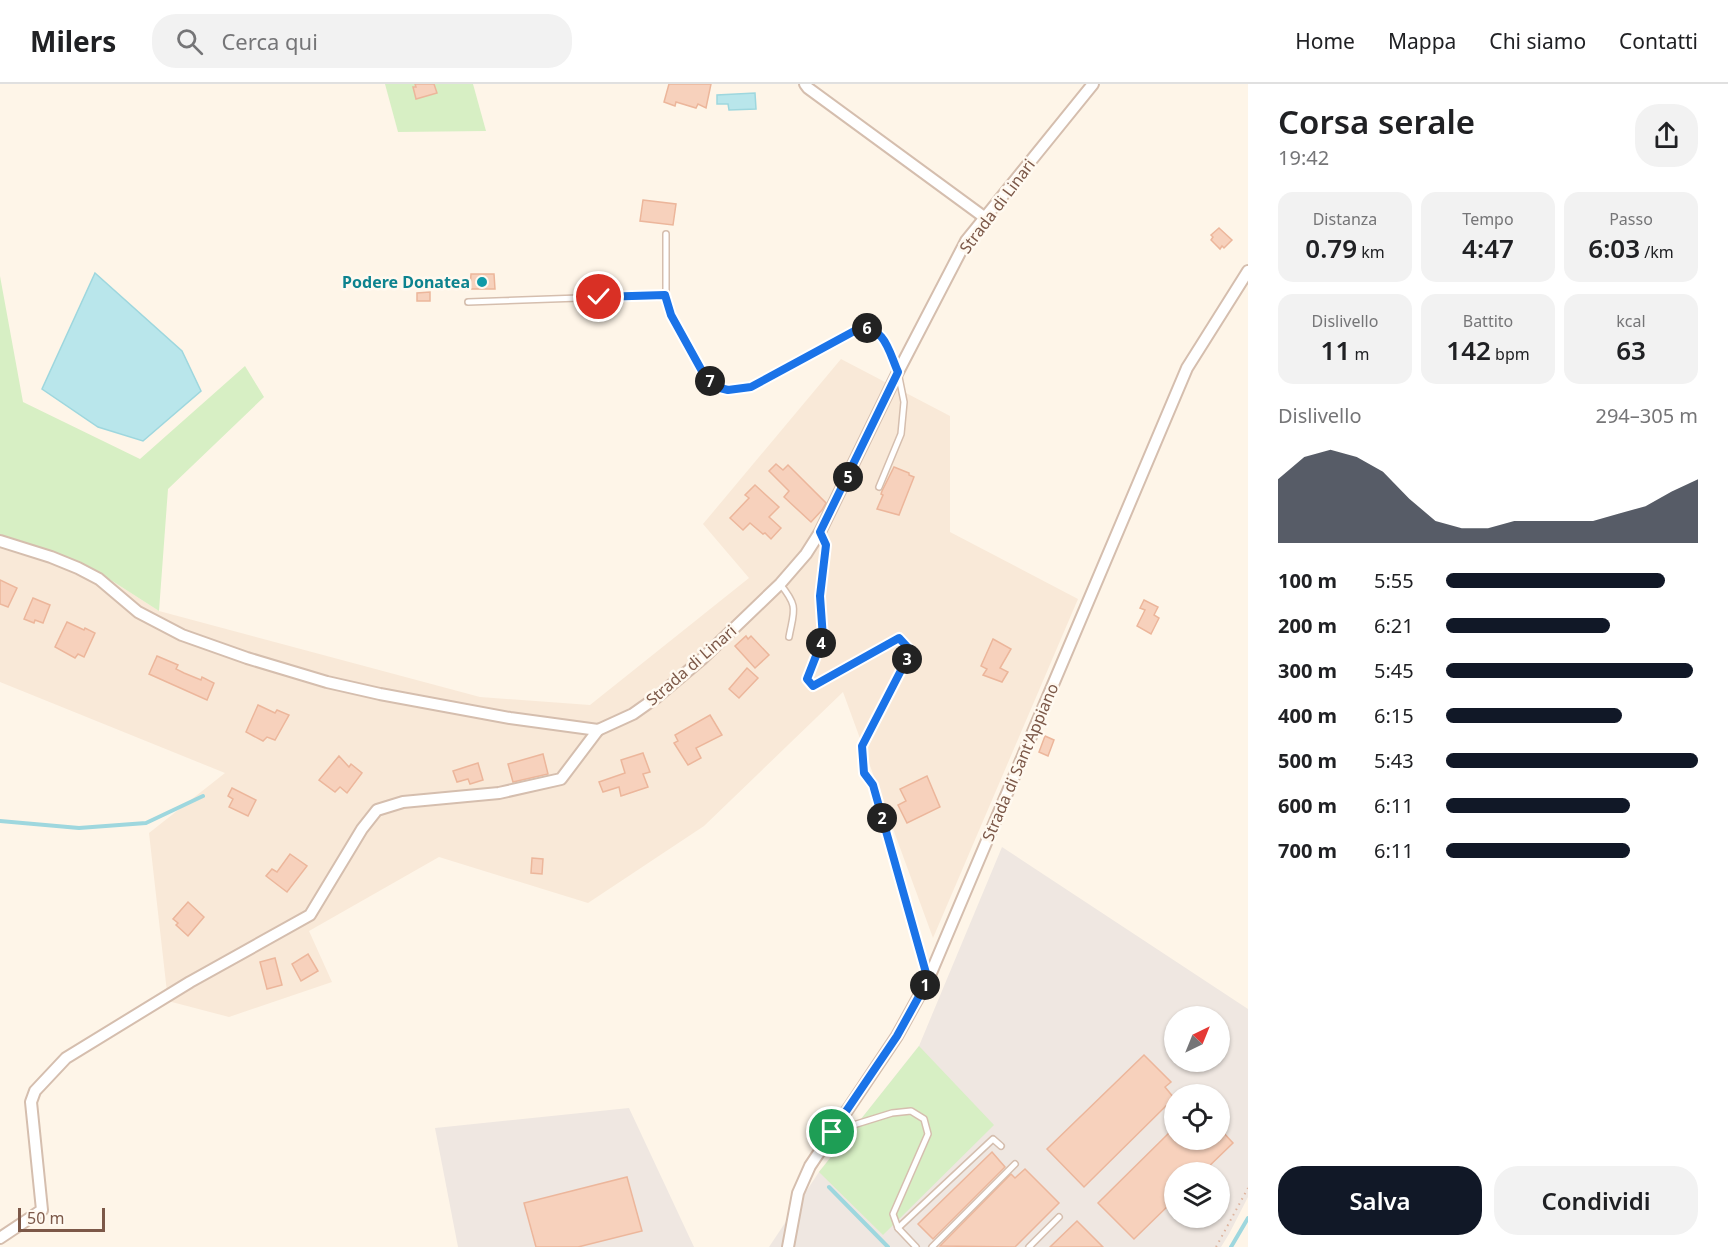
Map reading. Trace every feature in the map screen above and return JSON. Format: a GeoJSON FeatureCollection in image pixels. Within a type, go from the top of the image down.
{"type":"FeatureCollection","features":[{"type":"Feature","properties":{"kind":"street"},"geometry":{"type":"LineString","coordinates":[[805,84],[984,217]]}},
{"type":"Feature","properties":{"kind":"street","name":"Strada di Linari"},"geometry":{"type":"LineString","coordinates":[[598,730],[633,714],[702,659],[780,584],[806,554],[820,532],[898,372],[966,241],[1093,84]]}},
{"type":"Feature","properties":{"kind":"street","name":"Strada di Sant'Appiano"},"geometry":{"type":"LineString","coordinates":[[788,1247],[798,1193],[810,1166],[897,1036],[928,980],[1187,368],[1248,271]]}},
{"type":"Feature","properties":{"kind":"street"},"geometry":{"type":"LineString","coordinates":[[0,541],[78,568],[99,579],[147,617],[182,635],[247,658],[327,682],[380,694],[510,718],[598,730],[561,779],[499,793],[403,802],[378,810],[362,829],[310,915],[190,982],[66,1058],[35,1091],[31,1102],[42,1210],[0,1238]]}},
{"type":"Feature","properties":{"kind":"lane"},"geometry":{"type":"LineString","coordinates":[[666,234],[665,295],[671,315],[708,380],[720,388],[728,390],[751,387],[858,329],[867,327],[881,335],[898,372],[903,402],[901,434],[879,488]]}},
{"type":"Feature","properties":{"kind":"lane"},"geometry":{"type":"LineString","coordinates":[[468,302],[665,295]]}},
{"type":"Feature","properties":{"kind":"lane"},"geometry":{"type":"LineString","coordinates":[[780,584],[790,596],[795,607],[789,637]]}},
{"type":"Feature","properties":{"kind":"lane"},"geometry":{"type":"LineString","coordinates":[[832,1132],[892,1113],[911,1111],[924,1119],[928,1134],[893,1214],[898,1228],[916,1247]]}},
{"type":"Feature","properties":{"kind":"lane"},"geometry":{"type":"LineString","coordinates":[[898,1228],[993,1139],[1001,1146]]}},
{"type":"Feature","properties":{"kind":"lane"},"geometry":{"type":"LineString","coordinates":[[932,1247],[1015,1164]]}},
{"type":"Feature","properties":{"kind":"lane"},"geometry":{"type":"LineString","coordinates":[[1029,1247],[1059,1217]]}},
{"type":"Feature","properties":{"kind":"path"},"geometry":{"type":"LineString","coordinates":[[820,532],[826,545],[820,596],[823,638],[807,679],[813,686],[899,638],[911,651],[862,746],[864,773],[873,785],[928,980]]}},
{"type":"Feature","properties":{"kind":"path"},"geometry":{"type":"LineString","coordinates":[[1216,1247],[1248,1188]]}},
{"type":"Feature","properties":{"kind":"shaded area"},"geometry":{"type":"Polygon","coordinates":[[[841,359],[950,416],[950,532],[1078,599],[933,938],[843,692],[704,826],[588,903],[439,857],[309,931],[332,982],[229,1017],[168,1001],[149,833],[225,773],[0,682],[0,534],[92,568],[159,611],[480,697],[590,705],[749,578],[703,524],[841,359]]]}},
{"type":"Feature","properties":{"kind":"shaded area"},"geometry":{"type":"Polygon","coordinates":[[[1002,847],[1248,1009],[1248,1197],[1221,1247],[769,1247],[819,1172],[919,1046],[1002,847]]]}},
{"type":"Feature","properties":{"kind":"shaded area"},"geometry":{"type":"Polygon","coordinates":[[[629,1108],[694,1247],[458,1247],[435,1128],[629,1108]]]}},
{"type":"Feature","properties":{"kind":"green space"},"geometry":{"type":"Polygon","coordinates":[[[385,84],[473,84],[486,131],[398,132],[385,84]]]}},
{"type":"Feature","properties":{"kind":"green space"},"geometry":{"type":"Polygon","coordinates":[[[0,276],[23,402],[140,459],[245,366],[264,397],[168,489],[159,611],[92,568],[0,534],[0,276]]]}},
{"type":"Feature","properties":{"kind":"green space"},"geometry":{"type":"Polygon","coordinates":[[[919,1046],[994,1125],[883,1235],[819,1172],[919,1046]]]}},
{"type":"Feature","properties":{"kind":"water"},"geometry":{"type":"Polygon","coordinates":[[[755,93],[756,109],[729,110],[728,104],[717,104],[717,95],[755,93]]]}},
{"type":"Feature","properties":{"kind":"water"},"geometry":{"type":"Polygon","coordinates":[[[95,273],[182,351],[201,391],[143,441],[98,427],[42,389],[95,273]]]}},
{"type":"Feature","properties":{"kind":"building"},"geometry":{"type":"Polygon","coordinates":[[[415,84],[434,84],[437,93],[416,99],[413,87],[416,87],[415,84]]]}},
{"type":"Feature","properties":{"kind":"building"},"geometry":{"type":"Polygon","coordinates":[[[669,84],[711,84],[706,108],[698,104],[696,108],[676,102],[675,106],[664,102],[669,84]]]}},
{"type":"Feature","properties":{"kind":"building"},"geometry":{"type":"Polygon","coordinates":[[[643,200],[676,204],[673,225],[640,221],[643,200]]]}},
{"type":"Feature","properties":{"kind":"building"},"geometry":{"type":"Polygon","coordinates":[[[1219,228],[1232,240],[1220,249],[1211,240],[1213,237],[1211,235],[1219,228]]]}},
{"type":"Feature","properties":{"kind":"building","name":"Podere Donatea"},"geometry":{"type":"Polygon","coordinates":[[[471,274],[494,274],[495,289],[470,289],[471,274]]]}},
{"type":"Feature","properties":{"kind":"building"},"geometry":{"type":"Polygon","coordinates":[[[430,292],[430,301],[417,301],[417,293],[430,292]]]}},
{"type":"Feature","properties":{"kind":"building"},"geometry":{"type":"Polygon","coordinates":[[[776,464],[783,470],[788,465],[826,503],[811,522],[784,497],[789,491],[769,471],[776,464]]]}},
{"type":"Feature","properties":{"kind":"building"},"geometry":{"type":"Polygon","coordinates":[[[894,467],[914,477],[899,515],[877,509],[883,495],[882,491],[894,467]]]}},
{"type":"Feature","properties":{"kind":"building"},"geometry":{"type":"Polygon","coordinates":[[[755,485],[779,507],[769,517],[781,528],[771,539],[750,523],[743,530],[730,518],[749,498],[745,495],[755,485]]]}},
{"type":"Feature","properties":{"kind":"building"},"geometry":{"type":"Polygon","coordinates":[[[0,580],[17,588],[8,607],[0,604],[0,580]]]}},
{"type":"Feature","properties":{"kind":"building"},"geometry":{"type":"Polygon","coordinates":[[[33,598],[50,605],[43,623],[35,620],[34,623],[24,619],[33,598]]]}},
{"type":"Feature","properties":{"kind":"building"},"geometry":{"type":"Polygon","coordinates":[[[1144,600],[1158,607],[1154,615],[1159,618],[1151,634],[1137,626],[1145,610],[1140,608],[1144,600]]]}},
{"type":"Feature","properties":{"kind":"building"},"geometry":{"type":"Polygon","coordinates":[[[67,622],[95,633],[84,657],[78,654],[75,658],[55,647],[67,622]]]}},
{"type":"Feature","properties":{"kind":"building"},"geometry":{"type":"Polygon","coordinates":[[[746,636],[748,639],[751,636],[769,655],[755,668],[735,646],[746,636]]]}},
{"type":"Feature","properties":{"kind":"building"},"geometry":{"type":"Polygon","coordinates":[[[993,639],[1011,649],[1000,668],[1008,672],[1002,682],[983,675],[987,669],[981,666],[993,639]]]}},
{"type":"Feature","properties":{"kind":"building"},"geometry":{"type":"Polygon","coordinates":[[[157,656],[178,665],[176,669],[184,673],[201,680],[202,677],[214,683],[207,700],[149,674],[157,656]]]}},
{"type":"Feature","properties":{"kind":"building"},"geometry":{"type":"Polygon","coordinates":[[[747,668],[758,678],[739,698],[729,689],[747,668]]]}},
{"type":"Feature","properties":{"kind":"building"},"geometry":{"type":"Polygon","coordinates":[[[258,705],[275,713],[277,710],[289,715],[275,740],[267,737],[263,741],[246,732],[258,705]]]}},
{"type":"Feature","properties":{"kind":"building"},"geometry":{"type":"Polygon","coordinates":[[[710,715],[722,735],[696,748],[701,758],[688,765],[674,743],[678,741],[675,735],[710,715]]]}},
{"type":"Feature","properties":{"kind":"building"},"geometry":{"type":"Polygon","coordinates":[[[1045,736],[1054,740],[1048,756],[1039,752],[1045,736]]]}},
{"type":"Feature","properties":{"kind":"building"},"geometry":{"type":"Polygon","coordinates":[[[643,753],[650,772],[643,774],[648,787],[621,796],[619,787],[603,792],[599,782],[625,773],[621,760],[643,753]]]}},
{"type":"Feature","properties":{"kind":"building"},"geometry":{"type":"Polygon","coordinates":[[[543,754],[548,774],[513,782],[508,764],[543,754]]]}},
{"type":"Feature","properties":{"kind":"building"},"geometry":{"type":"Polygon","coordinates":[[[339,756],[349,767],[351,764],[362,773],[347,793],[340,787],[335,792],[319,780],[339,756]]]}},
{"type":"Feature","properties":{"kind":"building"},"geometry":{"type":"Polygon","coordinates":[[[478,763],[483,780],[470,784],[468,779],[457,782],[453,771],[478,763]]]}},
{"type":"Feature","properties":{"kind":"building"},"geometry":{"type":"Polygon","coordinates":[[[927,776],[940,807],[907,823],[898,805],[906,801],[900,789],[927,776]]]}},
{"type":"Feature","properties":{"kind":"building"},"geometry":{"type":"Polygon","coordinates":[[[232,788],[256,800],[248,816],[229,807],[233,799],[228,796],[232,788]]]}},
{"type":"Feature","properties":{"kind":"building"},"geometry":{"type":"Polygon","coordinates":[[[290,854],[307,866],[287,892],[266,876],[272,869],[277,872],[290,854]]]}},
{"type":"Feature","properties":{"kind":"building"},"geometry":{"type":"Polygon","coordinates":[[[532,858],[543,859],[542,874],[531,873],[532,858]]]}},
{"type":"Feature","properties":{"kind":"building"},"geometry":{"type":"Polygon","coordinates":[[[188,902],[204,917],[188,936],[173,919],[188,902]]]}},
{"type":"Feature","properties":{"kind":"building"},"geometry":{"type":"Polygon","coordinates":[[[308,954],[318,971],[301,981],[292,964],[308,954]]]}},
{"type":"Feature","properties":{"kind":"building"},"geometry":{"type":"Polygon","coordinates":[[[275,958],[282,985],[267,989],[260,962],[275,958]]]}},
{"type":"Feature","properties":{"kind":"building"},"geometry":{"type":"Polygon","coordinates":[[[1144,1055],[1171,1082],[1164,1084],[1164,1108],[1084,1187],[1047,1149],[1144,1055]]]}},
{"type":"Feature","properties":{"kind":"building"},"geometry":{"type":"Polygon","coordinates":[[[1164,1138],[1164,1150],[1226,1150],[1213,1162],[1164,1162],[1164,1210],[1134,1239],[1098,1203],[1164,1138]]]}},
{"type":"Feature","properties":{"kind":"building"},"geometry":{"type":"Polygon","coordinates":[[[992,1152],[1005,1167],[933,1239],[918,1224],[992,1152]]]}},
{"type":"Feature","properties":{"kind":"building"},"geometry":{"type":"Polygon","coordinates":[[[1025,1169],[1059,1203],[1015,1247],[940,1246],[1011,1174],[1015,1178],[1025,1169]]]}},
{"type":"Feature","properties":{"kind":"building"},"geometry":{"type":"Polygon","coordinates":[[[627,1177],[642,1231],[578,1247],[536,1247],[524,1203],[627,1177]]]}},
{"type":"Feature","properties":{"kind":"building"},"geometry":{"type":"Polygon","coordinates":[[[1077,1221],[1103,1247],[1050,1247],[1077,1221]]]}},
{"type":"Feature","properties":{"kind":"waterway"},"geometry":{"type":"LineString","coordinates":[[0,821],[79,828],[146,823],[203,796]]}},
{"type":"Feature","properties":{"kind":"waterway"},"geometry":{"type":"LineString","coordinates":[[829,1187],[888,1247]]}},
{"type":"Feature","properties":{"kind":"waterway"},"geometry":{"type":"LineString","coordinates":[[1231,1247],[1248,1218]]}},
{"type":"Feature","properties":{"kind":"place","name":"Podere Donatea"},"geometry":{"type":"Point","coordinates":[482,282]}},
{"type":"Feature","properties":{"kind":"route"},"geometry":{"type":"LineString","coordinates":[[599,297],[665,295],[671,315],[702,371],[708,380],[720,388],[739,390],[751,387],[858,329],[867,327],[881,335],[898,372],[820,532],[826,545],[820,596],[823,638],[807,679],[813,686],[899,638],[911,651],[862,746],[864,773],[873,785],[928,980],[897,1036],[832,1132]]}}]}
